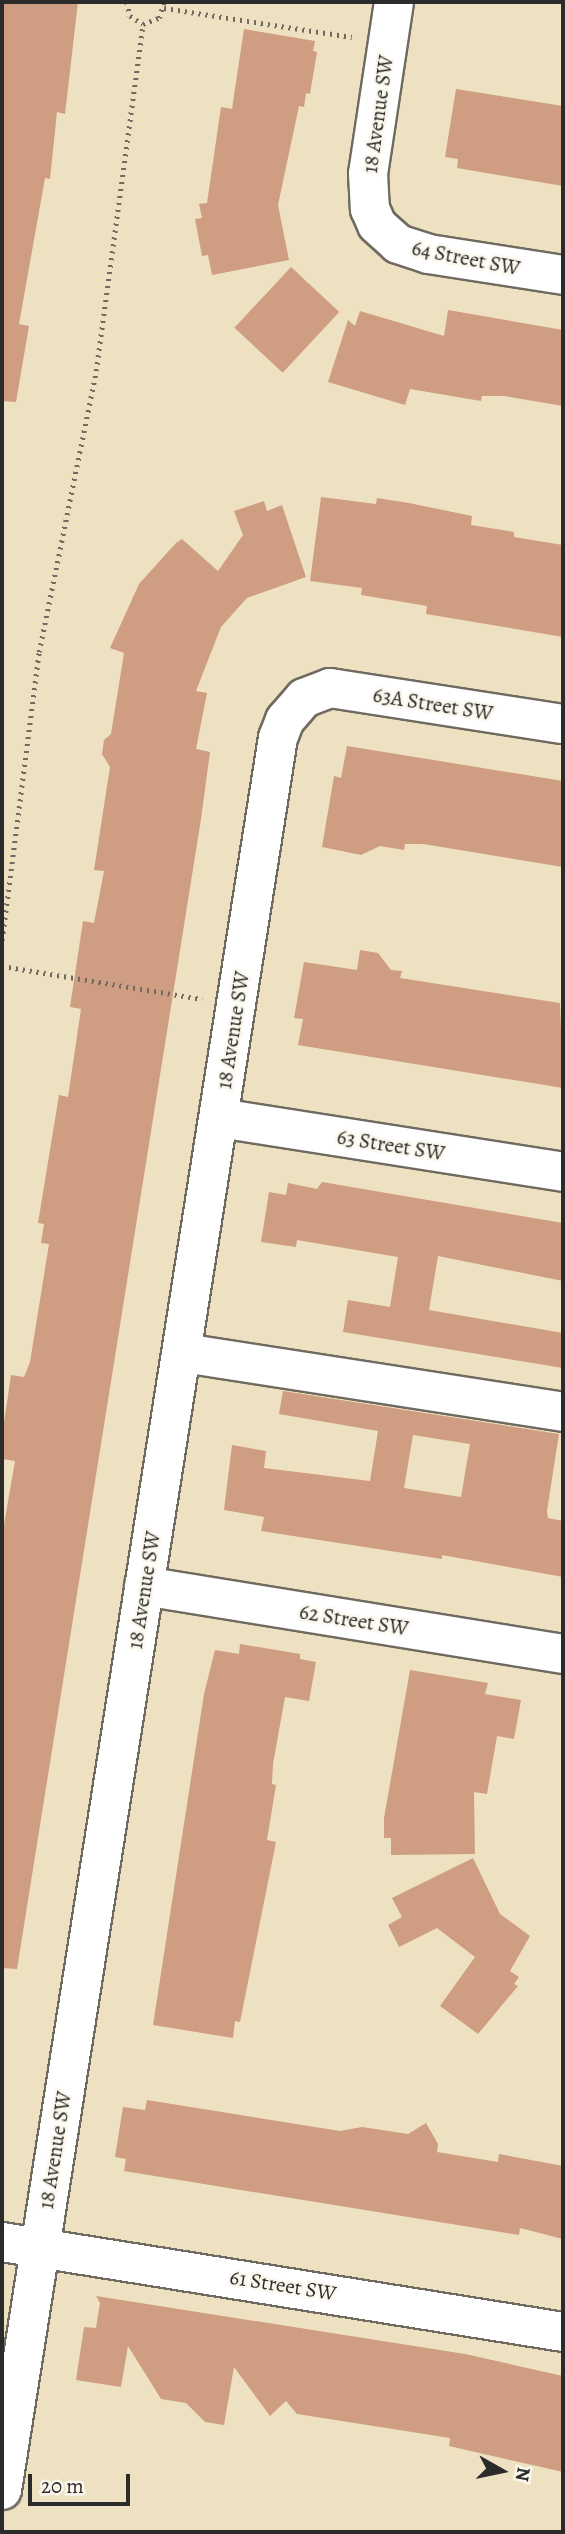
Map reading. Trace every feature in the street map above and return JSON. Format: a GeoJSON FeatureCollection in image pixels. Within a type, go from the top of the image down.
{"type":"FeatureCollection","features":[{"type":"Feature","properties":{"kind":"street","name":"18 Avenue SW"},"geometry":{"type":"LineString","coordinates":[[377,225],[370,209],[368,173],[394,2]]}},
{"type":"Feature","properties":{"kind":"street","name":"64 Street SW"},"geometry":{"type":"LineString","coordinates":[[377,225],[398,244],[421,252],[563,275]]}},
{"type":"Feature","properties":{"kind":"street","name":"63A Street SW"},"geometry":{"type":"LineString","coordinates":[[304,698],[330,688],[563,724]]}},
{"type":"Feature","properties":{"kind":"street","name":"18 Avenue SW"},"geometry":{"type":"LineString","coordinates":[[2,2490],[278,737],[285,720],[304,698]]}},
{"type":"Feature","properties":{"kind":"street","name":"63 Street SW"},"geometry":{"type":"LineString","coordinates":[[219,1118],[563,1172]]}},
{"type":"Feature","properties":{"kind":"street"},"geometry":{"type":"LineString","coordinates":[[183,1353],[563,1412]]}},
{"type":"Feature","properties":{"kind":"street","name":"62 Street SW"},"geometry":{"type":"LineString","coordinates":[[144,1586],[563,1654]]}},
{"type":"Feature","properties":{"kind":"street","name":"61 Street SW"},"geometry":{"type":"LineString","coordinates":[[2,2242],[563,2332]]}},
{"type":"Feature","properties":{"kind":"path"},"geometry":{"type":"LineString","coordinates":[[127,2],[130,16],[143,24]]}},
{"type":"Feature","properties":{"kind":"path"},"geometry":{"type":"LineString","coordinates":[[143,24],[159,18],[164,5],[388,43]]}},
{"type":"Feature","properties":{"kind":"path"},"geometry":{"type":"LineString","coordinates":[[2,940],[39,652],[96,371],[143,24]]}},
{"type":"Feature","properties":{"kind":"path"},"geometry":{"type":"LineString","coordinates":[[2,967],[237,1004]]}},
{"type":"Feature","properties":{"kind":"building"},"geometry":{"type":"Polygon","coordinates":[[[2,2],[78,2],[65,114],[57,112],[50,179],[45,178],[19,324],[29,326],[16,402],[2,401],[2,2]]]}},
{"type":"Feature","properties":{"kind":"building"},"geometry":{"type":"Polygon","coordinates":[[[244,29],[315,41],[313,51],[317,52],[310,94],[306,93],[304,107],[299,106],[278,205],[289,260],[212,275],[208,255],[202,256],[195,219],[202,218],[199,204],[207,203],[221,107],[232,109],[244,29]]]}},
{"type":"Feature","properties":{"kind":"building"},"geometry":{"type":"Polygon","coordinates":[[[456,89],[563,106],[563,186],[457,168],[458,159],[445,157],[456,89]]]}},
{"type":"Feature","properties":{"kind":"building"},"geometry":{"type":"Polygon","coordinates":[[[291,267],[339,312],[283,373],[234,328],[291,267]]]}},
{"type":"Feature","properties":{"kind":"building"},"geometry":{"type":"Polygon","coordinates":[[[448,310],[563,330],[563,406],[504,396],[482,396],[481,401],[410,389],[405,405],[328,382],[348,320],[355,326],[360,311],[444,336],[448,310]]]}},
{"type":"Feature","properties":{"kind":"building"},"geometry":{"type":"Polygon","coordinates":[[[321,497],[376,504],[377,498],[409,503],[472,516],[471,525],[514,532],[514,537],[563,545],[563,637],[426,614],[427,606],[361,595],[362,588],[310,581],[321,497]]]}},
{"type":"Feature","properties":{"kind":"building"},"geometry":{"type":"Polygon","coordinates":[[[264,501],[267,511],[282,505],[306,577],[247,598],[221,627],[196,691],[207,693],[196,749],[210,752],[201,819],[17,1969],[2,1968],[2,1536],[15,1461],[2,1459],[2,1436],[11,1375],[24,1377],[30,1362],[49,1244],[41,1243],[44,1224],[38,1223],[59,1095],[68,1097],[81,1009],[70,1007],[83,921],[94,923],[104,871],[94,870],[110,767],[102,754],[104,740],[111,734],[124,653],[110,648],[139,584],[176,543],[182,539],[218,571],[243,535],[234,511],[264,501]]]}},
{"type":"Feature","properties":{"kind":"building"},"geometry":{"type":"Polygon","coordinates":[[[347,746],[563,781],[563,867],[423,844],[405,844],[404,850],[380,846],[361,855],[322,847],[334,776],[341,778],[347,746]]]}},
{"type":"Feature","properties":{"kind":"building"},"geometry":{"type":"Polygon","coordinates":[[[360,950],[378,953],[391,970],[402,971],[400,978],[560,1003],[563,1088],[298,1045],[303,1019],[294,1018],[304,962],[357,970],[360,950]]]}},
{"type":"Feature","properties":{"kind":"building"},"geometry":{"type":"Polygon","coordinates":[[[322,1182],[563,1223],[563,1281],[438,1256],[429,1310],[563,1333],[563,1368],[343,1332],[348,1300],[390,1307],[398,1257],[297,1240],[296,1247],[261,1242],[269,1192],[286,1195],[288,1183],[317,1189],[322,1182]]]}},
{"type":"Feature","properties":{"kind":"building"},"geometry":{"type":"Polygon","coordinates":[[[283,1391],[559,1434],[547,1511],[548,1518],[563,1521],[563,1577],[442,1555],[442,1559],[261,1531],[264,1517],[224,1510],[232,1445],[266,1451],[264,1468],[370,1481],[378,1431],[279,1414],[283,1391]],[[413,1435],[404,1488],[461,1497],[470,1444],[413,1435]]]}},
{"type":"Feature","properties":{"kind":"building"},"geometry":{"type":"Polygon","coordinates":[[[240,1644],[300,1654],[300,1659],[316,1662],[309,1701],[285,1697],[273,1764],[272,1784],[276,1785],[267,1840],[276,1842],[240,2022],[235,2021],[233,2038],[153,2025],[204,1694],[215,1650],[239,1654],[240,1644]]]}},
{"type":"Feature","properties":{"kind":"building"},"geometry":{"type":"Polygon","coordinates":[[[410,1670],[488,1683],[485,1694],[521,1700],[514,1739],[497,1736],[487,1794],[474,1792],[475,1854],[391,1855],[391,1838],[384,1838],[384,1818],[410,1670]]]}},
{"type":"Feature","properties":{"kind":"building"},"geometry":{"type":"Polygon","coordinates":[[[473,1858],[500,1914],[530,1936],[510,1971],[519,1977],[514,1984],[518,1986],[478,2034],[440,2006],[475,1957],[437,1928],[399,1947],[388,1925],[402,1917],[392,1898],[473,1858]]]}},
{"type":"Feature","properties":{"kind":"building"},"geometry":{"type":"Polygon","coordinates":[[[147,2100],[340,2131],[362,2127],[408,2134],[426,2123],[438,2144],[437,2152],[498,2162],[499,2154],[563,2166],[563,2239],[520,2228],[519,2235],[124,2171],[126,2159],[115,2157],[123,2107],[145,2110],[147,2100]]]}},
{"type":"Feature","properties":{"kind":"building"},"geometry":{"type":"Polygon","coordinates":[[[96,2296],[465,2354],[563,2376],[563,2472],[449,2446],[450,2438],[297,2414],[286,2401],[270,2416],[234,2367],[224,2425],[205,2422],[186,2403],[161,2399],[128,2346],[121,2387],[76,2380],[84,2327],[96,2328],[100,2303],[96,2296]]]}}]}
